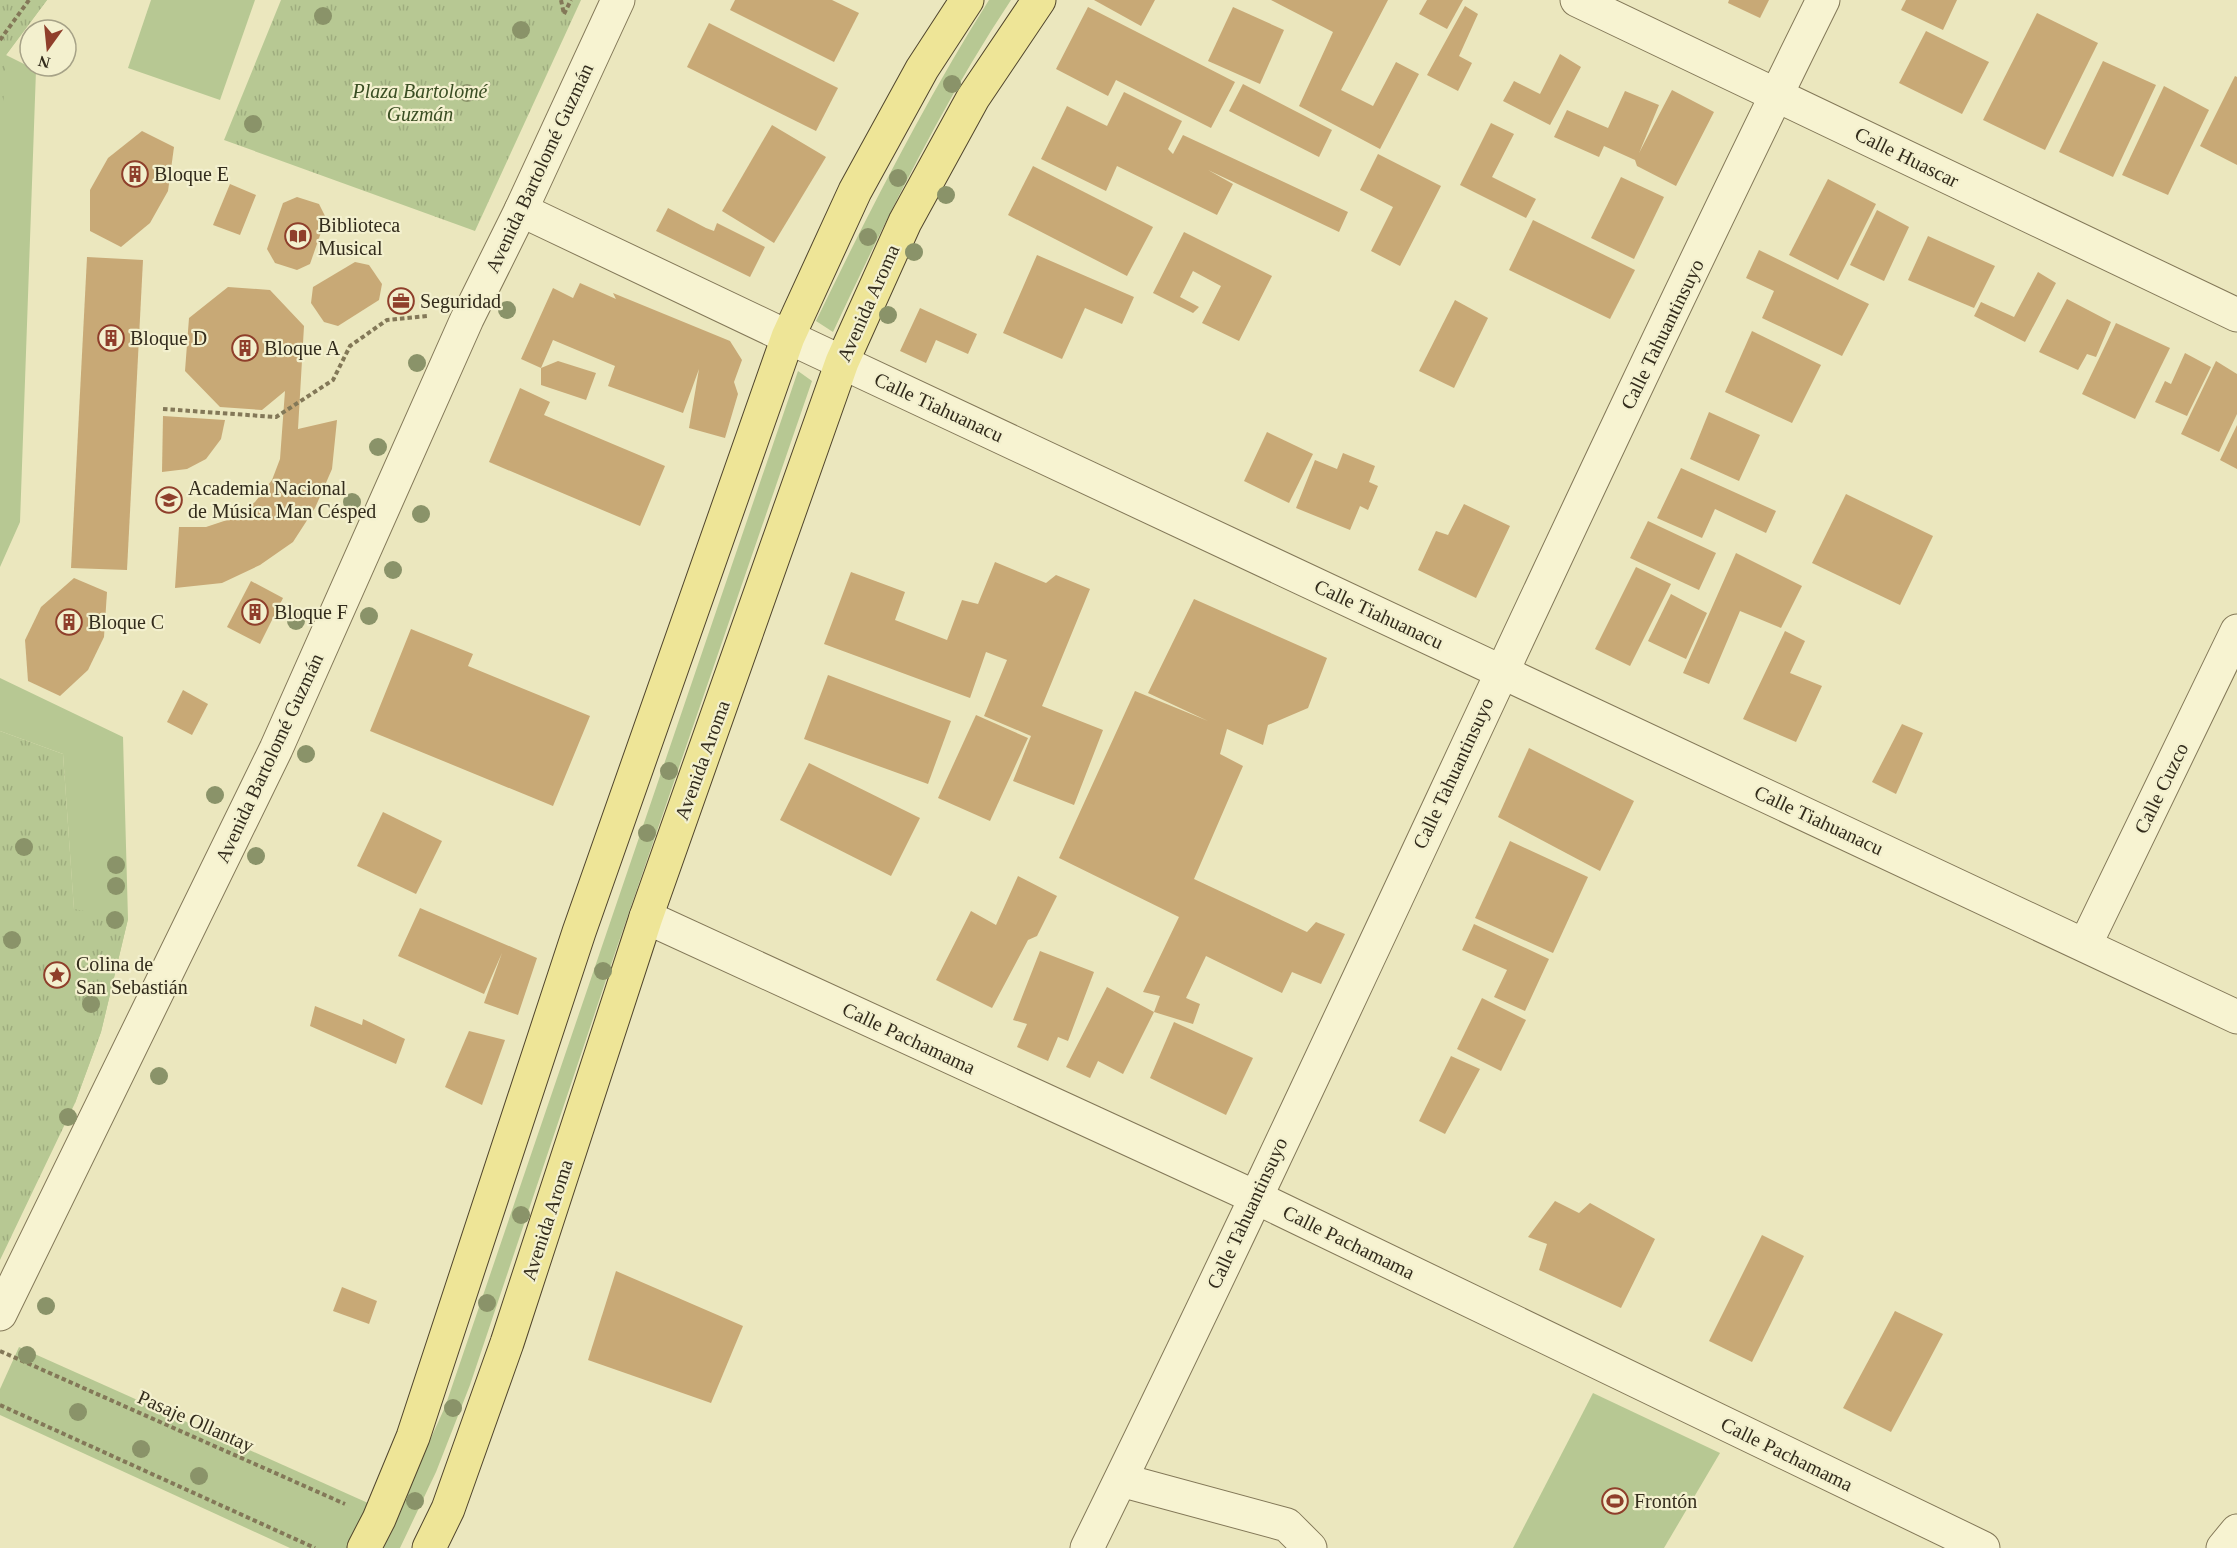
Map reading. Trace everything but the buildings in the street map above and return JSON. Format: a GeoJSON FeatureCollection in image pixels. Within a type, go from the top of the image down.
{"type":"FeatureCollection","features":[{"type":"Feature","properties":{"kind":"main road"},"geometry":{"type":"LineString","coordinates":[[364,1548],[379,1519],[413,1437],[579,932],[788,337],[855,191],[922,69],[967,0]]}},
{"type":"Feature","properties":{"kind":"main road","name":"Avenida Aroma"},"geometry":{"type":"LineString","coordinates":[[429,1548],[448,1509],[507,1343],[645,917],[842,362],[905,222],[974,98],[1039,0]]}},
{"type":"Feature","properties":{"kind":"street","name":"Avenida Bartolomé Guzmán"},"geometry":{"type":"LineString","coordinates":[[0,1314],[276,749],[467,319],[521,210],[618,0]]}},
{"type":"Feature","properties":{"kind":"street","name":"Calle Huascar"},"geometry":{"type":"LineString","coordinates":[[1577,0],[2237,315]]}},
{"type":"Feature","properties":{"kind":"street","name":"Calle Tahuantinsuyo"},"geometry":{"type":"LineString","coordinates":[[1088,1548],[1501,671],[1823,0]]}},
{"type":"Feature","properties":{"kind":"street","name":"Calle Tiahuanacu"},"geometry":{"type":"LineString","coordinates":[[521,210],[2237,1017]]}},
{"type":"Feature","properties":{"kind":"street","name":"Calle Cuzco"},"geometry":{"type":"LineString","coordinates":[[2085,945],[2237,631]]}},
{"type":"Feature","properties":{"kind":"street","name":"Calle Pachamama"},"geometry":{"type":"LineString","coordinates":[[645,917],[1255,1197],[1983,1548]]}},
{"type":"Feature","properties":{"kind":"street"},"geometry":{"type":"LineString","coordinates":[[1121,1480],[1287,1525],[1310,1548]]}},
{"type":"Feature","properties":{"kind":"street"},"geometry":{"type":"LineString","coordinates":[[2223,1548],[2237,1531]]}},
{"type":"Feature","properties":{"kind":"path"},"geometry":{"type":"LineString","coordinates":[[0,40],[29,0]]}},
{"type":"Feature","properties":{"kind":"path"},"geometry":{"type":"LineString","coordinates":[[561,0],[564,14],[571,0]]}},
{"type":"Feature","properties":{"kind":"path"},"geometry":{"type":"LineString","coordinates":[[164,409],[276,417],[333,380],[350,345],[387,320],[435,315]]}},
{"type":"Feature","properties":{"kind":"path","name":"Pasaje Ollantay"},"geometry":{"type":"LineString","coordinates":[[0,1351],[379,1519]]}},
{"type":"Feature","properties":{"kind":"path"},"geometry":{"type":"LineString","coordinates":[[0,1405],[315,1548]]}},
{"type":"Feature","properties":{"kind":"green space"},"geometry":{"type":"Polygon","coordinates":[[[0,0],[47,0],[34,18],[18,18],[18,39],[6,55],[18,61],[18,78],[36,78],[20,522],[0,567],[0,0]]]}},
{"type":"Feature","properties":{"kind":"green space"},"geometry":{"type":"Polygon","coordinates":[[[0,0],[47,0],[34,18],[18,18],[18,39],[6,55],[0,163],[0,0]]]}},
{"type":"Feature","properties":{"kind":"green space"},"geometry":{"type":"Polygon","coordinates":[[[151,0],[255,0],[220,100],[128,68],[151,0]]]}},
{"type":"Feature","properties":{"kind":"green space","name":"Plaza Bartolomé Guzmán"},"geometry":{"type":"Polygon","coordinates":[[[281,0],[581,0],[475,231],[224,140],[281,0]]]}},
{"type":"Feature","properties":{"kind":"green space"},"geometry":{"type":"Polygon","coordinates":[[[989,0],[1011,0],[938,121],[873,247],[833,332],[816,321],[898,158],[989,0]]]}},
{"type":"Feature","properties":{"kind":"green space"},"geometry":{"type":"Polygon","coordinates":[[[798,371],[812,381],[616,950],[470,1385],[436,1472],[400,1548],[381,1548],[445,1407],[798,371]]]}},
{"type":"Feature","properties":{"kind":"green space"},"geometry":{"type":"Polygon","coordinates":[[[0,678],[123,737],[128,919],[101,1032],[75,1103],[74,910],[63,754],[0,731],[0,678]]]}},
{"type":"Feature","properties":{"kind":"green space","name":"Colina de San Sebastián"},"geometry":{"type":"Polygon","coordinates":[[[0,731],[63,754],[74,909],[128,919],[101,1032],[75,1103],[0,1260],[0,731]]]}},
{"type":"Feature","properties":{"kind":"green space"},"geometry":{"type":"Polygon","coordinates":[[[19,1347],[368,1503],[347,1548],[290,1548],[0,1415],[0,1389],[19,1347]]]}},
{"type":"Feature","properties":{"kind":"green space","name":"Frontón"},"geometry":{"type":"Polygon","coordinates":[[[1593,1393],[1720,1453],[1664,1548],[1513,1548],[1593,1393]]]}},
{"type":"Feature","properties":{"kind":"place","name":"Bloque E"},"geometry":{"type":"Point","coordinates":[135,174]}},
{"type":"Feature","properties":{"kind":"place","name":"Biblioteca Musical"},"geometry":{"type":"Point","coordinates":[298,236]}},
{"type":"Feature","properties":{"kind":"place","name":"Seguridad"},"geometry":{"type":"Point","coordinates":[401,301]}},
{"type":"Feature","properties":{"kind":"place","name":"Bloque D"},"geometry":{"type":"Point","coordinates":[111,338]}},
{"type":"Feature","properties":{"kind":"place","name":"Bloque A"},"geometry":{"type":"Point","coordinates":[245,348]}},
{"type":"Feature","properties":{"kind":"place","name":"Academia Nacional de Música Man Césped"},"geometry":{"type":"Point","coordinates":[169,500]}},
{"type":"Feature","properties":{"kind":"place","name":"Bloque F"},"geometry":{"type":"Point","coordinates":[255,612]}},
{"type":"Feature","properties":{"kind":"place","name":"Bloque C"},"geometry":{"type":"Point","coordinates":[69,622]}},
{"type":"Feature","properties":{"kind":"place","name":"Colina de San Sebastián"},"geometry":{"type":"Point","coordinates":[57,975]}},
{"type":"Feature","properties":{"kind":"place","name":"Frontón"},"geometry":{"type":"Point","coordinates":[1615,1501]}}]}
